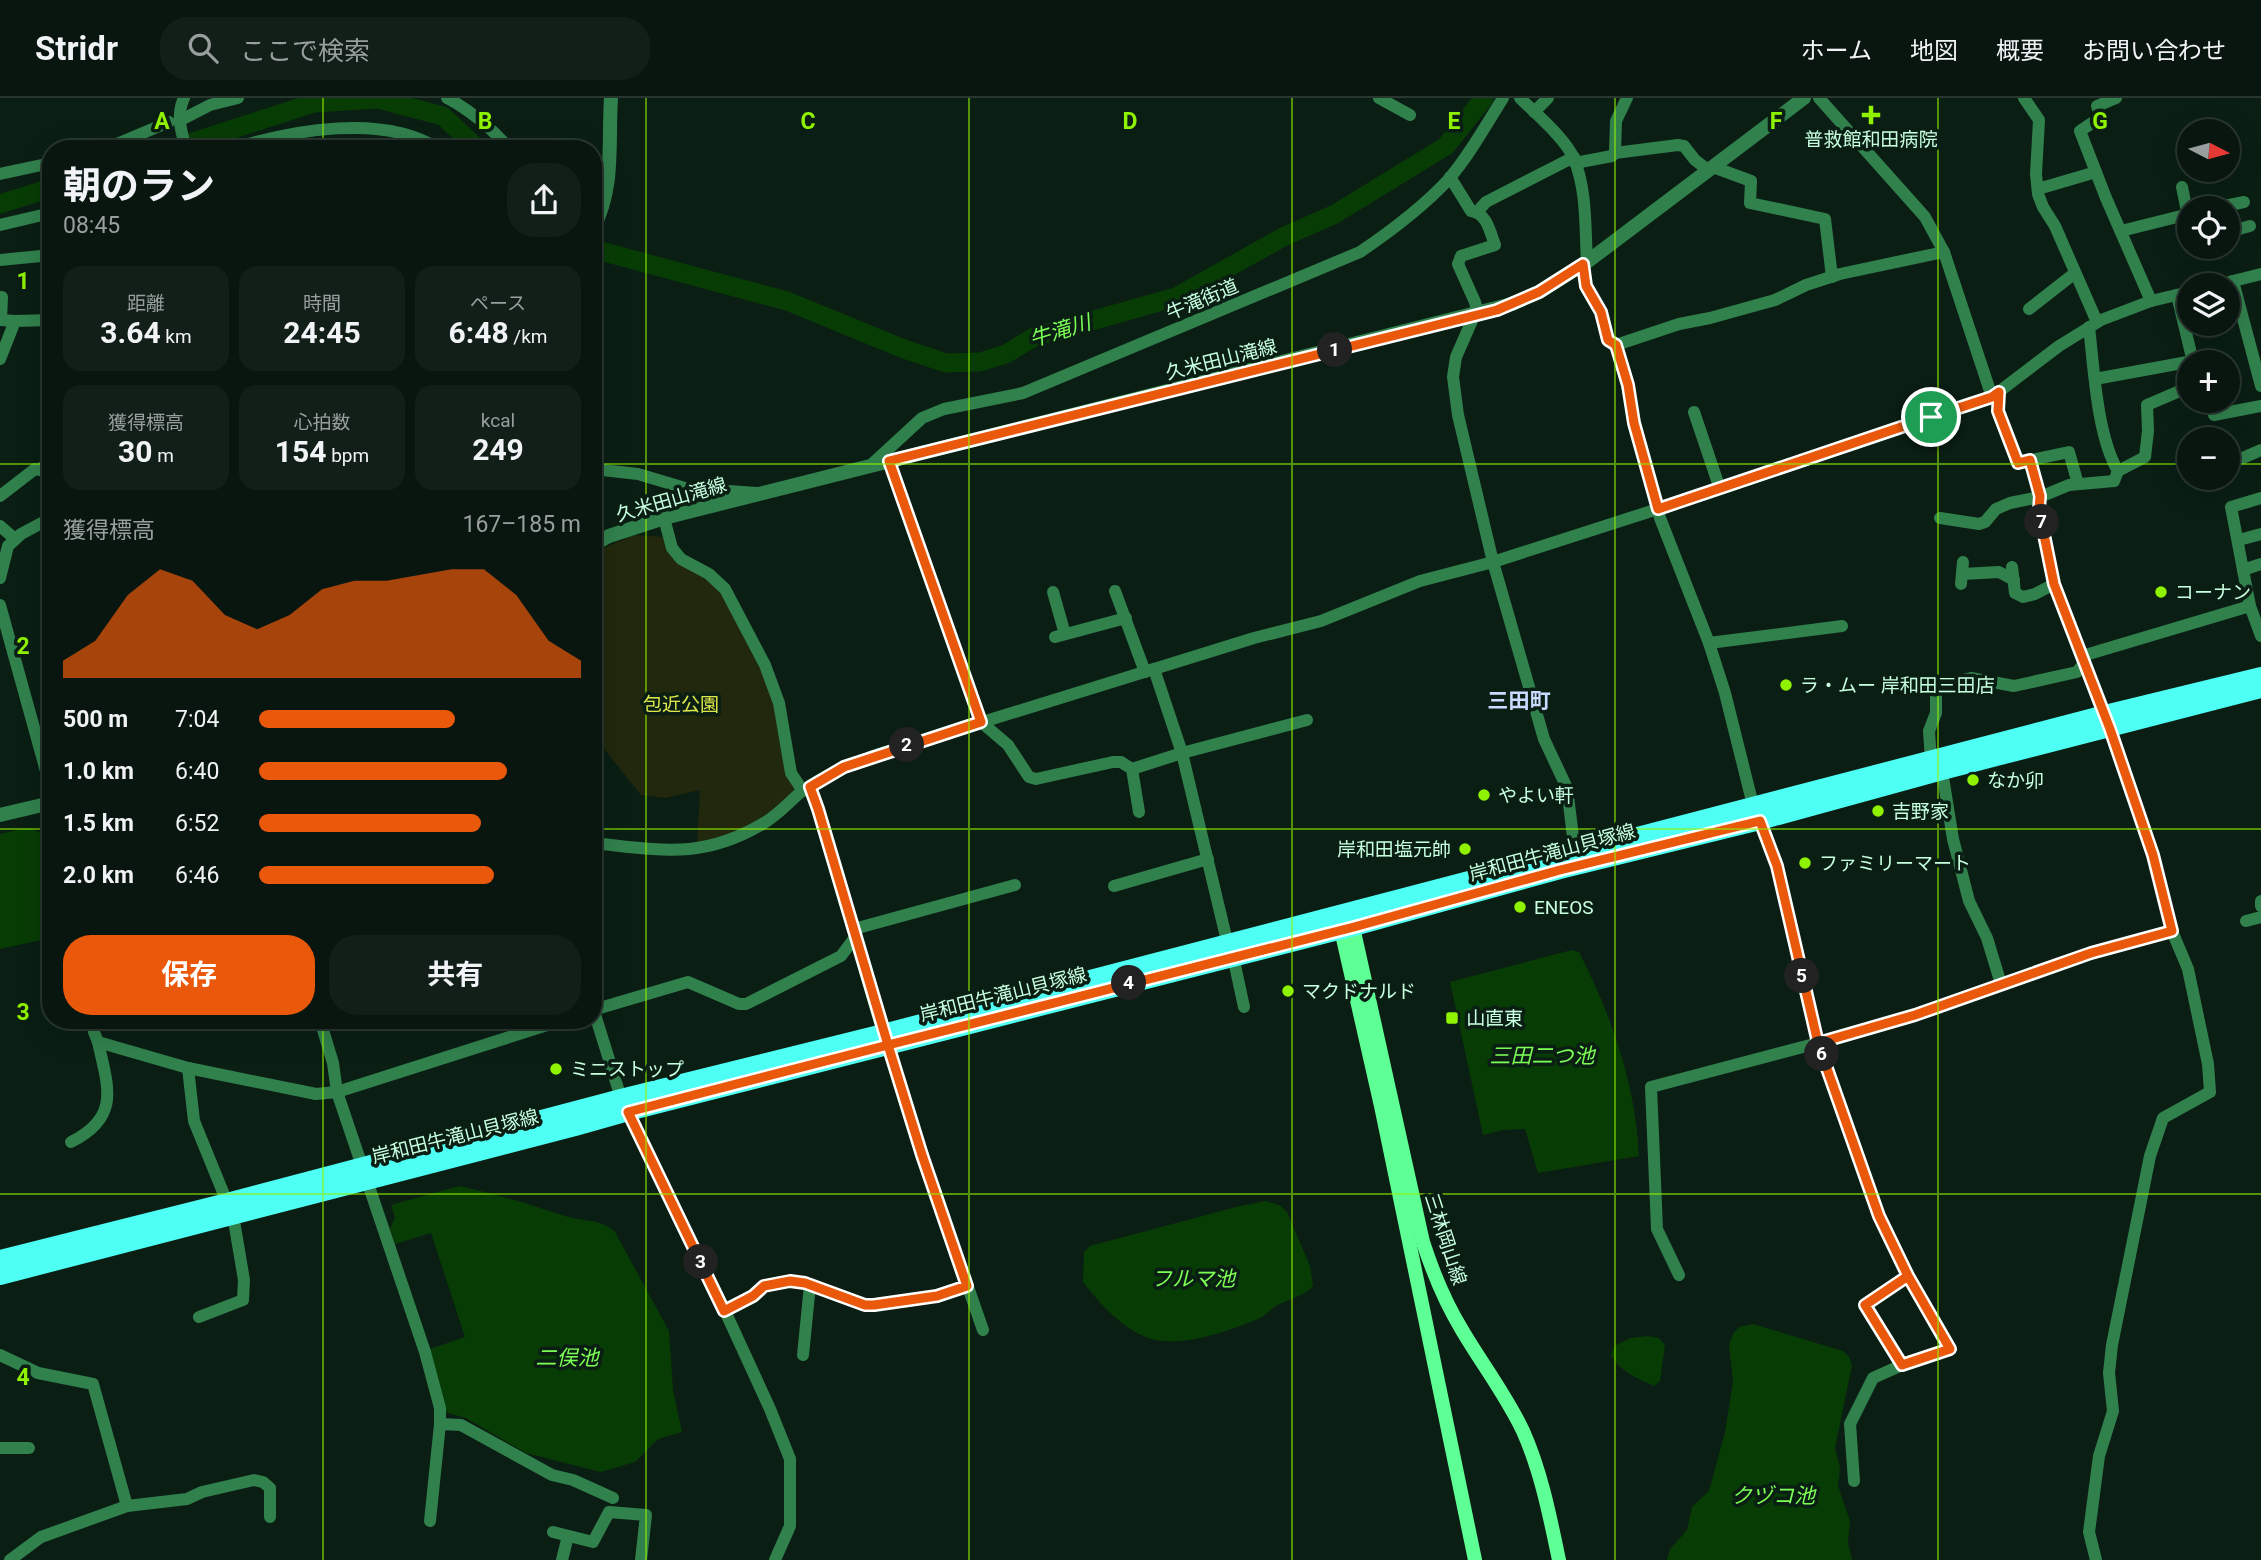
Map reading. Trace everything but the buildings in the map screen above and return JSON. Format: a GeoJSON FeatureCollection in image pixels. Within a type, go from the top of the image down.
{"type":"FeatureCollection","features":[{"type":"Feature","properties":{"kind":"main road","name":"岸和田牛滝山貝塚線"},"geometry":{"type":"LineString","coordinates":[[0,1276],[365,1173],[575,1128],[624,1105],[1345,920],[1560,870],[1756,813],[2107,721],[2261,676]]}},
{"type":"Feature","properties":{"kind":"main road","name":"岸和田牛滝山貝塚線"},"geometry":{"type":"LineString","coordinates":[[2107,721],[2261,689]]}},
{"type":"Feature","properties":{"kind":"main road","name":"岸和田牛滝山貝塚線"},"geometry":{"type":"LineString","coordinates":[[1345,920],[1575,853],[1756,813]]}},
{"type":"Feature","properties":{"kind":"main road","name":"三林岡山線"},"geometry":{"type":"LineString","coordinates":[[1345,920],[1475,1560]]}},
{"type":"Feature","properties":{"kind":"main road","name":"三林岡山線"},"geometry":{"type":"LineString","coordinates":[[1345,920],[1423,1242],[1436,1281],[1523,1431],[1539,1475],[1559,1560]]}},
{"type":"Feature","properties":{"kind":"main road","name":"岸和田牛滝山貝塚線"},"geometry":{"type":"LineString","coordinates":[[0,1259],[230,1209]]}},
{"type":"Feature","properties":{"kind":"street"},"geometry":{"type":"LineString","coordinates":[[182,140],[176,125],[184,98]]}},
{"type":"Feature","properties":{"kind":"street"},"geometry":{"type":"LineString","coordinates":[[132,140],[176,125],[210,104],[238,98]]}},
{"type":"Feature","properties":{"kind":"street"},"geometry":{"type":"LineString","coordinates":[[447,98],[464,106],[501,140]]}},
{"type":"Feature","properties":{"kind":"street"},"geometry":{"type":"LineString","coordinates":[[602,205],[606,196],[608,174],[611,98]]}},
{"type":"Feature","properties":{"kind":"street"},"geometry":{"type":"LineString","coordinates":[[1379,98],[1410,115]]}},
{"type":"Feature","properties":{"kind":"street","name":"牛滝街道"},"geometry":{"type":"LineString","coordinates":[[870,466],[922,418],[944,409],[1023,393],[1360,253],[1391,232],[1450,177],[1503,98]]}},
{"type":"Feature","properties":{"kind":"street"},"geometry":{"type":"LineString","coordinates":[[1520,98],[1574,160],[1584,210],[1586,286],[1601,312],[1608,340],[1616,345],[1658,509],[1725,693],[1756,813],[1777,866],[1818,1043],[1879,1216],[1908,1276],[1950,1349],[1873,1378],[1850,1424],[1854,1481]]}},
{"type":"Feature","properties":{"kind":"street"},"geometry":{"type":"LineString","coordinates":[[1534,112],[1548,98]]}},
{"type":"Feature","properties":{"kind":"street"},"geometry":{"type":"LineString","coordinates":[[1615,153],[1616,121],[1627,98]]}},
{"type":"Feature","properties":{"kind":"street","name":"久米田山滝線"},"geometry":{"type":"LineString","coordinates":[[602,540],[664,518],[1512,304],[1539,292],[1585,263],[1804,98]]}},
{"type":"Feature","properties":{"kind":"street"},"geometry":{"type":"LineString","coordinates":[[1819,98],[1925,217],[1944,252],[2018,463],[2070,452],[2078,484]]}},
{"type":"Feature","properties":{"kind":"street"},"geometry":{"type":"LineString","coordinates":[[2024,98],[2039,120],[2036,174],[2043,207],[2055,226],[2075,273],[2093,325],[2095,379],[2107,447],[2118,471]]}},
{"type":"Feature","properties":{"kind":"street"},"geometry":{"type":"LineString","coordinates":[[2116,98],[2097,106],[2101,117],[2080,131],[2151,301]]}},
{"type":"Feature","properties":{"kind":"street"},"geometry":{"type":"LineString","coordinates":[[261,140],[335,128],[405,134],[419,140]]}},
{"type":"Feature","properties":{"kind":"street"},"geometry":{"type":"LineString","coordinates":[[1478,212],[1486,202],[1574,160],[1684,146],[1695,160],[1751,181],[1750,203],[1825,219],[1832,277]]}},
{"type":"Feature","properties":{"kind":"street"},"geometry":{"type":"LineString","coordinates":[[0,174],[42,165]]}},
{"type":"Feature","properties":{"kind":"street"},"geometry":{"type":"LineString","coordinates":[[2038,189],[2096,172]]}},
{"type":"Feature","properties":{"kind":"street"},"geometry":{"type":"LineString","coordinates":[[1450,177],[1471,211],[1483,216],[1495,245],[1461,256],[1458,264],[1475,302],[1476,315],[1456,357],[1452,377],[1462,436],[1493,562],[1544,740],[1567,788],[1575,853]]}},
{"type":"Feature","properties":{"kind":"street"},"geometry":{"type":"LineString","coordinates":[[2182,187],[2184,196]]}},
{"type":"Feature","properties":{"kind":"street"},"geometry":{"type":"LineString","coordinates":[[2240,203],[2244,202]]}},
{"type":"Feature","properties":{"kind":"street"},"geometry":{"type":"LineString","coordinates":[[0,225],[42,215]]}},
{"type":"Feature","properties":{"kind":"street"},"geometry":{"type":"LineString","coordinates":[[2121,231],[2177,219]]}},
{"type":"Feature","properties":{"kind":"street"},"geometry":{"type":"LineString","coordinates":[[2240,229],[2250,226]]}},
{"type":"Feature","properties":{"kind":"street"},"geometry":{"type":"LineString","coordinates":[[1616,345],[1679,324],[1775,300],[1806,285],[1832,277],[1944,252]]}},
{"type":"Feature","properties":{"kind":"street"},"geometry":{"type":"LineString","coordinates":[[0,260],[42,256]]}},
{"type":"Feature","properties":{"kind":"street"},"geometry":{"type":"LineString","coordinates":[[2029,309],[2075,273]]}},
{"type":"Feature","properties":{"kind":"street"},"geometry":{"type":"LineString","coordinates":[[2240,279],[2261,274]]}},
{"type":"Feature","properties":{"kind":"street"},"geometry":{"type":"LineString","coordinates":[[602,844],[673,851],[713,846],[743,835],[767,822],[806,789],[854,764],[981,722],[1344,613],[1420,581],[1493,562],[1720,489],[1995,394],[2059,346],[2093,325],[2126,309],[2177,295]]}},
{"type":"Feature","properties":{"kind":"street"},"geometry":{"type":"LineString","coordinates":[[0,297],[1,320],[42,320]]}},
{"type":"Feature","properties":{"kind":"street"},"geometry":{"type":"LineString","coordinates":[[2240,307],[2261,386]]}},
{"type":"Feature","properties":{"kind":"street"},"geometry":{"type":"LineString","coordinates":[[0,359],[15,321]]}},
{"type":"Feature","properties":{"kind":"street"},"geometry":{"type":"LineString","coordinates":[[2095,379],[2177,365]]}},
{"type":"Feature","properties":{"kind":"street"},"geometry":{"type":"LineString","coordinates":[[1940,518],[1979,524],[1985,522],[1996,509],[2010,503],[2040,496],[2068,485],[2114,481],[2118,471],[2145,457],[2147,405],[2177,392]]}},
{"type":"Feature","properties":{"kind":"street"},"geometry":{"type":"LineString","coordinates":[[2240,409],[2261,405]]}},
{"type":"Feature","properties":{"kind":"street"},"geometry":{"type":"LineString","coordinates":[[1694,412],[1720,489]]}},
{"type":"Feature","properties":{"kind":"street"},"geometry":{"type":"LineString","coordinates":[[2240,459],[2261,450]]}},
{"type":"Feature","properties":{"kind":"street"},"geometry":{"type":"LineString","coordinates":[[2030,460],[2040,496],[2039,510],[2054,584],[2107,721],[2153,855],[2172,931],[2188,969],[2208,1064],[2210,1092],[2163,1118],[2150,1156],[2112,1345],[2109,1373],[2113,1411],[2099,1456],[2089,1532],[2096,1560]]}},
{"type":"Feature","properties":{"kind":"street"},"geometry":{"type":"LineString","coordinates":[[889,461],[981,722],[1008,745],[1029,777],[1037,779],[1121,762],[1132,769],[1139,812]]}},
{"type":"Feature","properties":{"kind":"street"},"geometry":{"type":"LineString","coordinates":[[0,496],[35,469],[42,468]]}},
{"type":"Feature","properties":{"kind":"street"},"geometry":{"type":"LineString","coordinates":[[602,470],[638,474],[685,488],[761,494]]}},
{"type":"Feature","properties":{"kind":"street"},"geometry":{"type":"LineString","coordinates":[[2261,498],[2231,507],[2250,606],[2261,636]]}},
{"type":"Feature","properties":{"kind":"street"},"geometry":{"type":"LineString","coordinates":[[664,518],[672,548],[681,559],[709,574],[725,589],[765,665],[779,703],[791,773],[806,789],[855,932],[922,1155],[982,1330]]}},
{"type":"Feature","properties":{"kind":"street"},"geometry":{"type":"LineString","coordinates":[[0,578],[8,545],[42,523]]}},
{"type":"Feature","properties":{"kind":"street"},"geometry":{"type":"LineString","coordinates":[[0,526],[15,539]]}},
{"type":"Feature","properties":{"kind":"street"},"geometry":{"type":"LineString","coordinates":[[2239,540],[2261,534]]}},
{"type":"Feature","properties":{"kind":"street"},"geometry":{"type":"LineString","coordinates":[[2243,570],[2261,564]]}},
{"type":"Feature","properties":{"kind":"street"},"geometry":{"type":"LineString","coordinates":[[1962,574],[2013,574],[2015,593],[2023,597],[2054,584]]}},
{"type":"Feature","properties":{"kind":"street"},"geometry":{"type":"LineString","coordinates":[[1115,590],[1182,753],[1244,1007]]}},
{"type":"Feature","properties":{"kind":"street"},"geometry":{"type":"LineString","coordinates":[[1053,592],[1060,636],[1126,618]]}},
{"type":"Feature","properties":{"kind":"street"},"geometry":{"type":"LineString","coordinates":[[0,605],[42,757]]}},
{"type":"Feature","properties":{"kind":"street"},"geometry":{"type":"LineString","coordinates":[[2001,984],[1987,938],[1969,901],[1929,731],[1936,713],[1936,687],[1971,678],[2014,687],[2077,672],[2083,659],[2250,606]]}},
{"type":"Feature","properties":{"kind":"street"},"geometry":{"type":"LineString","coordinates":[[1709,643],[1771,629],[1835,623]]}},
{"type":"Feature","properties":{"kind":"street"},"geometry":{"type":"LineString","coordinates":[[1132,769],[1307,720]]}},
{"type":"Feature","properties":{"kind":"street"},"geometry":{"type":"LineString","coordinates":[[0,815],[42,805]]}},
{"type":"Feature","properties":{"kind":"street"},"geometry":{"type":"LineString","coordinates":[[1114,886],[1208,859]]}},
{"type":"Feature","properties":{"kind":"street"},"geometry":{"type":"LineString","coordinates":[[602,1007],[688,982],[739,1004],[746,1004],[841,956],[855,932],[1015,885]]}},
{"type":"Feature","properties":{"kind":"street"},"geometry":{"type":"LineString","coordinates":[[2261,901],[2261,906]]}},
{"type":"Feature","properties":{"kind":"street"},"geometry":{"type":"LineString","coordinates":[[2246,921],[2261,917]]}},
{"type":"Feature","properties":{"kind":"street"},"geometry":{"type":"LineString","coordinates":[[1679,1275],[1657,1229],[1651,1087],[1915,1015],[2091,953],[2172,931]]}},
{"type":"Feature","properties":{"kind":"street"},"geometry":{"type":"LineString","coordinates":[[71,1142],[84,1135],[98,1122],[108,1104],[108,1085],[94,1029]]}},
{"type":"Feature","properties":{"kind":"street"},"geometry":{"type":"LineString","coordinates":[[323,1029],[333,1063],[337,1092],[425,1352],[440,1408],[430,1521]]}},
{"type":"Feature","properties":{"kind":"street"},"geometry":{"type":"LineString","coordinates":[[98,1042],[188,1068],[316,1094],[337,1092],[535,1029]]}},
{"type":"Feature","properties":{"kind":"street"},"geometry":{"type":"LineString","coordinates":[[599,1029],[624,1105],[770,1409],[790,1459],[790,1526],[775,1560]]}},
{"type":"Feature","properties":{"kind":"street"},"geometry":{"type":"LineString","coordinates":[[188,1068],[194,1121],[230,1209],[243,1280],[243,1300],[199,1317]]}},
{"type":"Feature","properties":{"kind":"street"},"geometry":{"type":"LineString","coordinates":[[1902,1365],[1865,1305],[1908,1276]]}},
{"type":"Feature","properties":{"kind":"street"},"geometry":{"type":"LineString","coordinates":[[724,1311],[775,1282],[810,1284],[865,1305],[937,1296],[967,1286]]}},
{"type":"Feature","properties":{"kind":"street"},"geometry":{"type":"LineString","coordinates":[[803,1355],[810,1284]]}},
{"type":"Feature","properties":{"kind":"street"},"geometry":{"type":"LineString","coordinates":[[0,1355],[38,1373],[93,1384],[127,1506]]}},
{"type":"Feature","properties":{"kind":"street"},"geometry":{"type":"LineString","coordinates":[[440,1424],[461,1425],[552,1475],[573,1480],[613,1498]]}},
{"type":"Feature","properties":{"kind":"street"},"geometry":{"type":"LineString","coordinates":[[0,1448],[29,1448]]}},
{"type":"Feature","properties":{"kind":"street"},"geometry":{"type":"LineString","coordinates":[[10,1560],[41,1537],[127,1506],[187,1499],[202,1492],[254,1480],[263,1482],[270,1488],[270,1517]]}},
{"type":"Feature","properties":{"kind":"street"},"geometry":{"type":"LineString","coordinates":[[552,1532],[593,1542],[609,1512],[646,1515],[641,1560]]}},
{"type":"Feature","properties":{"kind":"street"},"geometry":{"type":"LineString","coordinates":[[562,1560],[568,1536]]}},
{"type":"Feature","properties":{"kind":"green space","name":"包近公園"},"geometry":{"type":"Polygon","coordinates":[[[635,535],[663,537],[719,589],[731,608],[772,693],[782,743],[783,763],[795,789],[749,828],[697,847],[700,790],[665,798],[641,795],[602,746],[602,548],[635,535]]]}},
{"type":"Feature","properties":{"kind":"water"},"geometry":{"type":"Polygon","coordinates":[[[27,828],[42,833],[42,940],[0,949],[0,834],[27,828]]]}},
{"type":"Feature","properties":{"kind":"water","name":"三田二つ池"},"geometry":{"type":"Polygon","coordinates":[[[1572,950],[1579,952],[1591,976],[1620,1051],[1633,1103],[1639,1156],[1538,1173],[1525,1129],[1502,1130],[1483,1135],[1450,982],[1572,950]]]}},
{"type":"Feature","properties":{"kind":"water","name":"二俣池"},"geometry":{"type":"Polygon","coordinates":[[[459,1186],[572,1218],[597,1222],[615,1232],[669,1331],[673,1390],[682,1432],[658,1439],[635,1462],[601,1472],[526,1453],[466,1418],[445,1412],[430,1349],[465,1337],[431,1233],[395,1244],[390,1228],[395,1218],[391,1205],[459,1186]]]}},
{"type":"Feature","properties":{"kind":"water","name":"フルマ池"},"geometry":{"type":"Polygon","coordinates":[[[1266,1201],[1281,1206],[1287,1212],[1310,1266],[1313,1286],[1258,1319],[1204,1337],[1161,1341],[1139,1334],[1121,1322],[1083,1282],[1084,1252],[1090,1246],[1266,1201]]]}},
{"type":"Feature","properties":{"kind":"water","name":"クヅコ池"},"geometry":{"type":"Polygon","coordinates":[[[1753,1324],[1843,1351],[1849,1357],[1852,1365],[1835,1448],[1840,1468],[1838,1486],[1850,1521],[1848,1542],[1852,1560],[1667,1560],[1670,1549],[1687,1530],[1692,1507],[1709,1491],[1725,1432],[1733,1382],[1729,1345],[1739,1327],[1753,1324]]]}},
{"type":"Feature","properties":{"kind":"water"},"geometry":{"type":"Polygon","coordinates":[[[1631,1338],[1659,1338],[1665,1345],[1660,1381],[1654,1386],[1625,1370],[1611,1355],[1614,1346],[1631,1338]]]}},
{"type":"Feature","properties":{"kind":"waterway","name":"牛滝川"},"geometry":{"type":"LineString","coordinates":[[602,251],[787,301],[904,349],[946,363],[980,362],[1006,354],[1034,337],[1176,297],[1283,237],[1335,214],[1446,146],[1484,98]]}},
{"type":"Feature","properties":{"kind":"waterway","name":"牛滝川"},"geometry":{"type":"LineString","coordinates":[[199,140],[314,103],[378,99],[443,116],[468,140]]}},
{"type":"Feature","properties":{"kind":"waterway","name":"牛滝川"},"geometry":{"type":"LineString","coordinates":[[0,204],[42,191]]}},
{"type":"Feature","properties":{"kind":"place","name":"普救館和田病院"},"geometry":{"type":"Point","coordinates":[1871,115]}},
{"type":"Feature","properties":{"kind":"place","name":"コーナン"},"geometry":{"type":"Point","coordinates":[2161,592]}},
{"type":"Feature","properties":{"kind":"place","name":"ラ・ムー 岸和田三田店"},"geometry":{"type":"Point","coordinates":[1786,685]}},
{"type":"Feature","properties":{"kind":"place","name":"なか卯"},"geometry":{"type":"Point","coordinates":[1973,780]}},
{"type":"Feature","properties":{"kind":"place","name":"やよい軒"},"geometry":{"type":"Point","coordinates":[1484,795]}},
{"type":"Feature","properties":{"kind":"place","name":"吉野家"},"geometry":{"type":"Point","coordinates":[1878,811]}},
{"type":"Feature","properties":{"kind":"place","name":"岸和田塩元帥"},"geometry":{"type":"Point","coordinates":[1465,849]}},
{"type":"Feature","properties":{"kind":"place","name":"ファミリーマート"},"geometry":{"type":"Point","coordinates":[1805,863]}},
{"type":"Feature","properties":{"kind":"place","name":"ENEOS"},"geometry":{"type":"Point","coordinates":[1520,907]}},
{"type":"Feature","properties":{"kind":"place","name":"マクドナルド"},"geometry":{"type":"Point","coordinates":[1288,991]}},
{"type":"Feature","properties":{"kind":"place","name":"山直東"},"geometry":{"type":"Point","coordinates":[1452,1018]}},
{"type":"Feature","properties":{"kind":"place","name":"ミニストップ"},"geometry":{"type":"Point","coordinates":[556,1069]}},
{"type":"Feature","properties":{"kind":"district","name":"三田町"},"geometry":{"type":"Point","coordinates":[1519,701]}},
{"type":"Feature","properties":{"kind":"route"},"geometry":{"type":"LineString","coordinates":[[1931,417],[1658,509],[1616,345],[1608,340],[1601,312],[1586,286],[1583,264],[1539,292],[1497,310],[889,461],[981,722],[844,767],[810,787],[888,1045],[628,1112],[724,1311],[775,1282],[805,1283],[865,1305],[937,1296],[967,1286],[888,1045],[1354,927],[1560,870],[1760,821],[1777,866],[1818,1043],[1879,1216],[1908,1276],[1950,1349],[1902,1365],[1865,1305],[1908,1276],[1879,1216],[1869,1184],[1818,1043],[1915,1015],[2091,953],[2172,931],[2153,855],[2110,729],[2054,584],[2039,510],[2040,496],[2030,460],[2018,463],[1998,411],[1999,392],[1992,397],[1931,417]]}}]}
